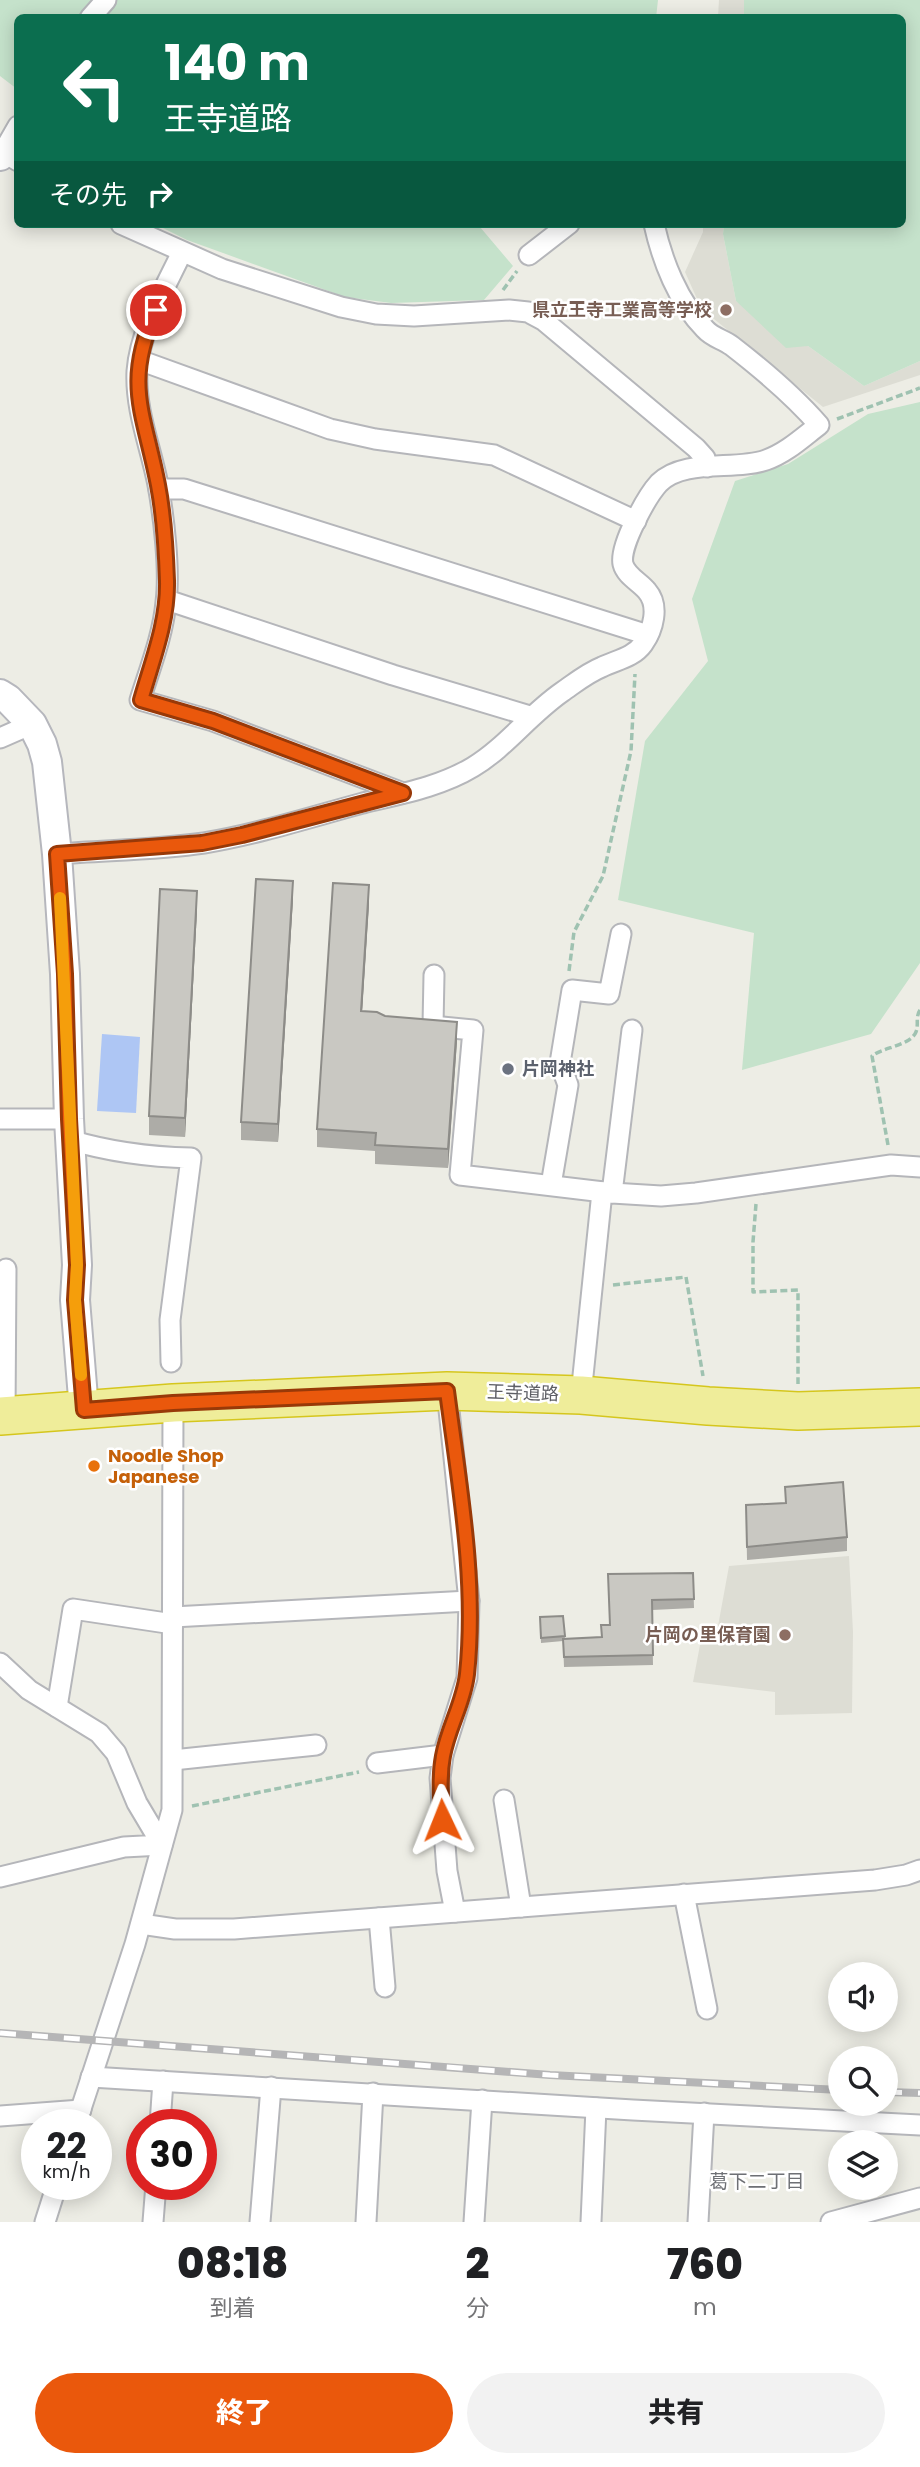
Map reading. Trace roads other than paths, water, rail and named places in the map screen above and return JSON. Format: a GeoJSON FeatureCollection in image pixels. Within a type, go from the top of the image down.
{"type":"FeatureCollection","features":[{"type":"Feature","properties":{"kind":"highway","name":"王寺道路"},"geometry":{"type":"LineString","coordinates":[[2,1416],[173,1403],[447,1391],[581,1395],[798,1411],[920,1407]]}},
{"type":"Feature","properties":{"kind":"main road"},"geometry":{"type":"LineString","coordinates":[[0,694],[32,724],[47,762],[57,854],[65,974],[77,1265],[75,1300],[84,1410]]}},
{"type":"Feature","properties":{"kind":"street"},"geometry":{"type":"LineString","coordinates":[[94,14],[106,0]]}},
{"type":"Feature","properties":{"kind":"street"},"geometry":{"type":"LineString","coordinates":[[7,157],[14,137]]}},
{"type":"Feature","properties":{"kind":"street"},"geometry":{"type":"LineString","coordinates":[[130,228],[222,269],[341,307],[376,314],[414,316],[486,311],[528,312],[543,320],[696,448],[705,458],[707,467]]}},
{"type":"Feature","properties":{"kind":"street"},"geometry":{"type":"LineString","coordinates":[[529,256],[564,228]]}},
{"type":"Feature","properties":{"kind":"street"},"geometry":{"type":"LineString","coordinates":[[57,854],[202,843],[427,787],[471,768],[503,744],[530,716],[584,677],[642,643],[655,617],[654,603],[649,592],[629,575],[623,564],[627,539],[646,500],[660,483],[678,473],[764,461],[784,453],[819,425],[801,404],[764,371],[725,341],[705,330],[687,305],[659,250],[655,228]]}},
{"type":"Feature","properties":{"kind":"street"},"geometry":{"type":"LineString","coordinates":[[182,251],[147,330],[139,360],[137,393],[159,489],[167,600],[163,624],[141,700],[213,721],[403,793]]}},
{"type":"Feature","properties":{"kind":"street"},"geometry":{"type":"LineString","coordinates":[[139,360],[330,429],[375,439],[494,455],[636,521]]}},
{"type":"Feature","properties":{"kind":"street"},"geometry":{"type":"LineString","coordinates":[[159,489],[184,489],[642,643]]}},
{"type":"Feature","properties":{"kind":"street"},"geometry":{"type":"LineString","coordinates":[[167,600],[393,675],[530,716]]}},
{"type":"Feature","properties":{"kind":"street"},"geometry":{"type":"LineString","coordinates":[[0,738],[32,724]]}},
{"type":"Feature","properties":{"kind":"street"},"geometry":{"type":"LineString","coordinates":[[551,1185],[568,1085],[560,1063],[572,990],[609,994],[621,934]]}},
{"type":"Feature","properties":{"kind":"street"},"geometry":{"type":"LineString","coordinates":[[432,1026],[434,975]]}},
{"type":"Feature","properties":{"kind":"street"},"geometry":{"type":"LineString","coordinates":[[409,1024],[473,1030],[460,1175],[661,1196],[891,1165],[920,1167]]}},
{"type":"Feature","properties":{"kind":"street"},"geometry":{"type":"LineString","coordinates":[[581,1395],[592,1287],[632,1030]]}},
{"type":"Feature","properties":{"kind":"street"},"geometry":{"type":"LineString","coordinates":[[0,1119],[70,1130],[106,1150],[152,1157],[191,1158],[170,1320],[171,1362]]}},
{"type":"Feature","properties":{"kind":"street"},"geometry":{"type":"LineString","coordinates":[[2,1416],[6,1269]]}},
{"type":"Feature","properties":{"kind":"street"},"geometry":{"type":"LineString","coordinates":[[447,1391],[470,1601],[467,1678],[443,1755],[440,1778],[447,1871],[456,1912]]}},
{"type":"Feature","properties":{"kind":"street"},"geometry":{"type":"LineString","coordinates":[[82,2109],[141,1924],[172,1811],[173,1403]]}},
{"type":"Feature","properties":{"kind":"street"},"geometry":{"type":"LineString","coordinates":[[57,1707],[73,1609],[173,1621],[470,1601]]}},
{"type":"Feature","properties":{"kind":"street"},"geometry":{"type":"LineString","coordinates":[[0,1663],[29,1690],[99,1733],[116,1753],[137,1803],[162,1844]]}},
{"type":"Feature","properties":{"kind":"street"},"geometry":{"type":"LineString","coordinates":[[173,1760],[316,1745]]}},
{"type":"Feature","properties":{"kind":"street"},"geometry":{"type":"LineString","coordinates":[[377,1763],[443,1755]]}},
{"type":"Feature","properties":{"kind":"street"},"geometry":{"type":"LineString","coordinates":[[504,1800],[521,1907]]}},
{"type":"Feature","properties":{"kind":"street"},"geometry":{"type":"LineString","coordinates":[[0,1877],[124,1847],[162,1844]]}},
{"type":"Feature","properties":{"kind":"street"},"geometry":{"type":"LineString","coordinates":[[141,1924],[203,1930],[379,1918],[875,1880],[920,1870]]}},
{"type":"Feature","properties":{"kind":"street"},"geometry":{"type":"LineString","coordinates":[[684,1894],[707,2009]]}},
{"type":"Feature","properties":{"kind":"street"},"geometry":{"type":"LineString","coordinates":[[379,1918],[385,1987]]}},
{"type":"Feature","properties":{"kind":"street"},"geometry":{"type":"LineString","coordinates":[[92,2077],[596,2108],[920,2124]]}},
{"type":"Feature","properties":{"kind":"street"},"geometry":{"type":"LineString","coordinates":[[161,2109],[163,2081]]}},
{"type":"Feature","properties":{"kind":"street"},"geometry":{"type":"LineString","coordinates":[[260,2222],[271,2087]]}},
{"type":"Feature","properties":{"kind":"street"},"geometry":{"type":"LineString","coordinates":[[366,2222],[373,2093]]}},
{"type":"Feature","properties":{"kind":"street"},"geometry":{"type":"LineString","coordinates":[[474,2222],[482,2100]]}},
{"type":"Feature","properties":{"kind":"street"},"geometry":{"type":"LineString","coordinates":[[591,2222],[596,2108]]}},
{"type":"Feature","properties":{"kind":"street"},"geometry":{"type":"LineString","coordinates":[[698,2222],[704,2113]]}},
{"type":"Feature","properties":{"kind":"street"},"geometry":{"type":"LineString","coordinates":[[0,2116],[21,2116]]}},
{"type":"Feature","properties":{"kind":"street"},"geometry":{"type":"LineString","coordinates":[[831,2222],[920,2199]]}},
{"type":"Feature","properties":{"kind":"street"},"geometry":{"type":"LineString","coordinates":[[45,2222],[52,2200]]}},
{"type":"Feature","properties":{"kind":"street"},"geometry":{"type":"LineString","coordinates":[[153,2222],[155,2200]]}},
{"type":"Feature","properties":{"kind":"water"},"geometry":{"type":"Polygon","coordinates":[[[102,1034],[140,1037],[136,1113],[97,1111],[102,1034]]]}},
{"type":"Feature","properties":{"kind":"railway"},"geometry":{"type":"LineString","coordinates":[[0,2033],[550,2075],[828,2089]]}},
{"type":"Feature","properties":{"kind":"railway"},"geometry":{"type":"LineString","coordinates":[[898,2092],[920,2093]]}},
{"type":"Feature","properties":{"kind":"place","name":"県立王寺工業高等学校"},"geometry":{"type":"Point","coordinates":[726,310]}},
{"type":"Feature","properties":{"kind":"place","name":"片岡神社"},"geometry":{"type":"Point","coordinates":[508,1069]}},
{"type":"Feature","properties":{"kind":"place","name":"Noodle Shop Japanese"},"geometry":{"type":"Point","coordinates":[94,1466]}},
{"type":"Feature","properties":{"kind":"place","name":"片岡の里保育園"},"geometry":{"type":"Point","coordinates":[785,1635]}},
{"type":"Feature","properties":{"kind":"district","name":"葛下二丁目"},"geometry":{"type":"Point","coordinates":[757,2181]}}]}
